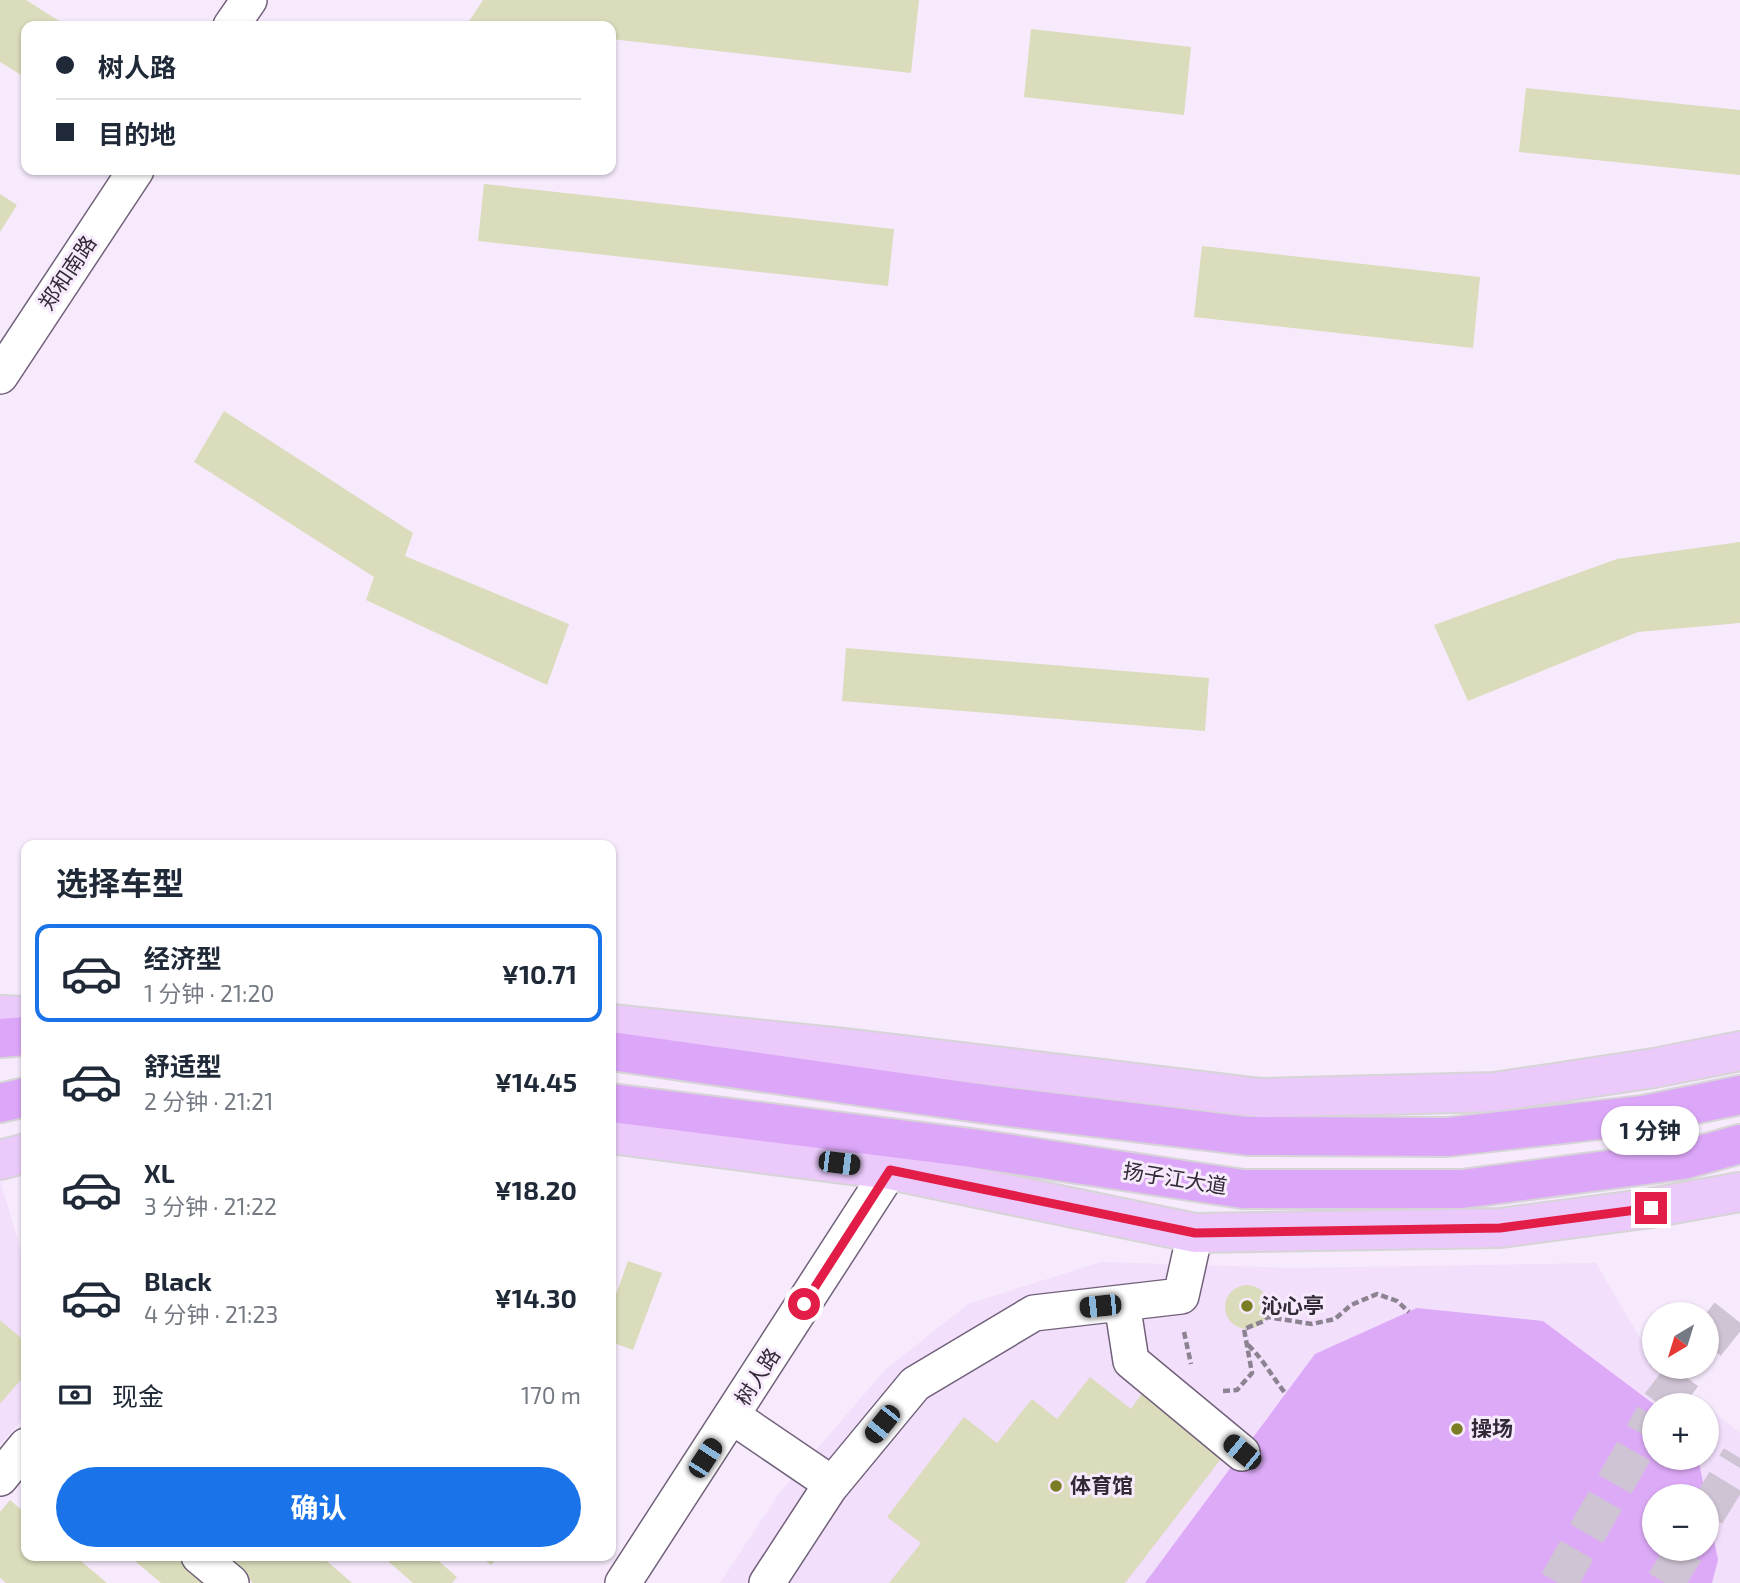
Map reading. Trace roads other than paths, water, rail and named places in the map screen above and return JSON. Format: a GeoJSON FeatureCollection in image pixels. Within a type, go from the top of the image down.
{"type":"FeatureCollection","features":[{"type":"Feature","properties":{"kind":"highway"},"geometry":{"type":"LineString","coordinates":[[0,1038],[21,1036]]}},
{"type":"Feature","properties":{"kind":"highway"},"geometry":{"type":"LineString","coordinates":[[616,1052],[985,1104],[1248,1136],[1447,1138],[1643,1115],[1740,1094]]}},
{"type":"Feature","properties":{"kind":"highway"},"geometry":{"type":"LineString","coordinates":[[0,1103],[21,1098]]}},
{"type":"Feature","properties":{"kind":"highway","name":"扬子江大道"},"geometry":{"type":"LineString","coordinates":[[616,1104],[971,1147],[1243,1189],[1462,1189],[1683,1160],[1740,1144]]}},
{"type":"Feature","properties":{"kind":"main road"},"geometry":{"type":"LineString","coordinates":[[0,1015],[21,1016]]}},
{"type":"Feature","properties":{"kind":"main road"},"geometry":{"type":"LineString","coordinates":[[616,1025],[843,1048],[1261,1098],[1495,1092],[1654,1069],[1740,1051]]}},
{"type":"Feature","properties":{"kind":"main road"},"geometry":{"type":"LineString","coordinates":[[616,1135],[890,1170],[1195,1233],[1500,1228],[1651,1208],[1740,1192]]}},
{"type":"Feature","properties":{"kind":"main road"},"geometry":{"type":"LineString","coordinates":[[0,1160],[21,1154]]}},
{"type":"Feature","properties":{"kind":"street"},"geometry":{"type":"LineString","coordinates":[[235,21],[249,0]]}},
{"type":"Feature","properties":{"kind":"street","name":"郑和南路"},"geometry":{"type":"LineString","coordinates":[[0,376],[133,175]]}},
{"type":"Feature","properties":{"kind":"street","name":"树人路"},"geometry":{"type":"LineString","coordinates":[[623,1583],[890,1170]]}},
{"type":"Feature","properties":{"kind":"street"},"geometry":{"type":"LineString","coordinates":[[767,1583],[832,1484],[915,1384],[1034,1313],[1181,1296],[1195,1233]]}},
{"type":"Feature","properties":{"kind":"street"},"geometry":{"type":"LineString","coordinates":[[1122,1303],[1131,1361],[1242,1452]]}},
{"type":"Feature","properties":{"kind":"street"},"geometry":{"type":"LineString","coordinates":[[732,1416],[832,1484]]}},
{"type":"Feature","properties":{"kind":"street"},"geometry":{"type":"LineString","coordinates":[[0,1478],[21,1452]]}},
{"type":"Feature","properties":{"kind":"street"},"geometry":{"type":"LineString","coordinates":[[205,1561],[231,1583]]}},
{"type":"Feature","properties":{"kind":"tunnel"},"geometry":{"type":"LineString","coordinates":[[1719,1328],[1740,1301]]}},
{"type":"Feature","properties":{"kind":"tunnel"},"geometry":{"type":"LineString","coordinates":[[1669,1393],[1680,1379]]}},
{"type":"Feature","properties":{"kind":"tunnel"},"geometry":{"type":"LineString","coordinates":[[1558,1583],[1642,1437]]}},
{"type":"Feature","properties":{"kind":"tunnel"},"geometry":{"type":"LineString","coordinates":[[1719,1493],[1740,1458]]}},
{"type":"Feature","properties":{"kind":"tunnel"},"geometry":{"type":"LineString","coordinates":[[1665,1583],[1679,1561]]}},
{"type":"Feature","properties":{"kind":"place","name":"沁心亭"},"geometry":{"type":"Point","coordinates":[1247,1306]}},
{"type":"Feature","properties":{"kind":"place","name":"操场"},"geometry":{"type":"Point","coordinates":[1457,1429]}},
{"type":"Feature","properties":{"kind":"place","name":"体育馆"},"geometry":{"type":"Point","coordinates":[1056,1486]}}]}
